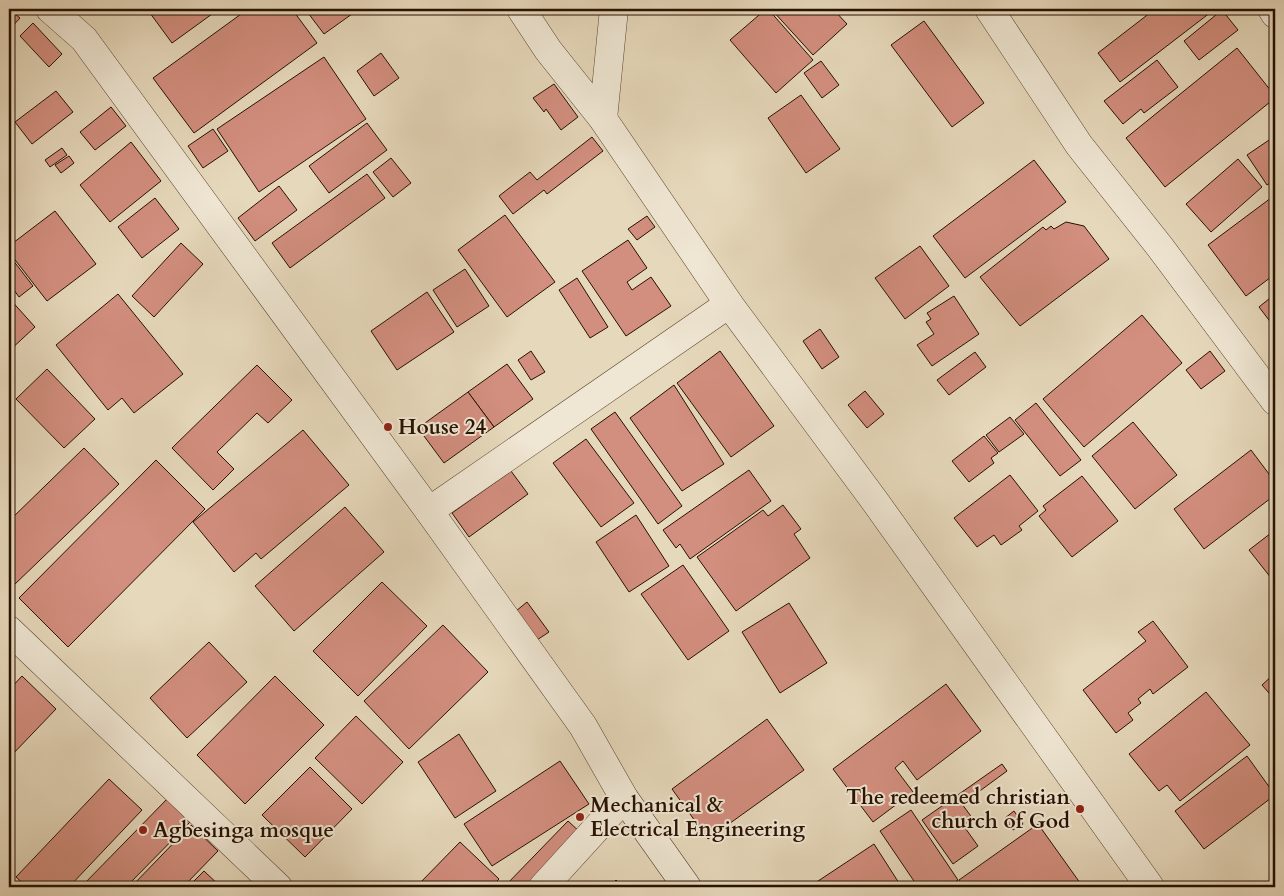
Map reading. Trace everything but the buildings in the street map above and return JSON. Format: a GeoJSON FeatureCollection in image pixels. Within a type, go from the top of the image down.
{"type":"FeatureCollection","features":[{"type":"Feature","properties":{"kind":"street"},"geometry":{"type":"LineString","coordinates":[[50,9],[84,39],[429,511],[582,726],[624,798],[687,887]]}},
{"type":"Feature","properties":{"kind":"street"},"geometry":{"type":"LineString","coordinates":[[521,9],[548,50],[603,119],[729,304],[874,500],[1150,887]]}},
{"type":"Feature","properties":{"kind":"street"},"geometry":{"type":"LineString","coordinates":[[603,119],[614,9]]}},
{"type":"Feature","properties":{"kind":"street"},"geometry":{"type":"LineString","coordinates":[[988,9],[1079,146],[1166,255],[1275,401]]}},
{"type":"Feature","properties":{"kind":"street"},"geometry":{"type":"LineString","coordinates":[[1272,9],[1275,14]]}},
{"type":"Feature","properties":{"kind":"street"},"geometry":{"type":"LineString","coordinates":[[429,511],[729,304]]}},
{"type":"Feature","properties":{"kind":"street"},"geometry":{"type":"LineString","coordinates":[[9,630],[278,887]]}},
{"type":"Feature","properties":{"kind":"street"},"geometry":{"type":"LineString","coordinates":[[543,887],[624,798]]}},
{"type":"Feature","properties":{"kind":"place","name":"House 24"},"geometry":{"type":"Point","coordinates":[388,427]}},
{"type":"Feature","properties":{"kind":"place","name":"The redeemed christian church of God"},"geometry":{"type":"Point","coordinates":[1080,809]}},
{"type":"Feature","properties":{"kind":"place","name":"Mechanical & Electrical Engineering"},"geometry":{"type":"Point","coordinates":[580,817]}},
{"type":"Feature","properties":{"kind":"place","name":"Agbesinga mosque"},"geometry":{"type":"Point","coordinates":[143,830]}}]}
